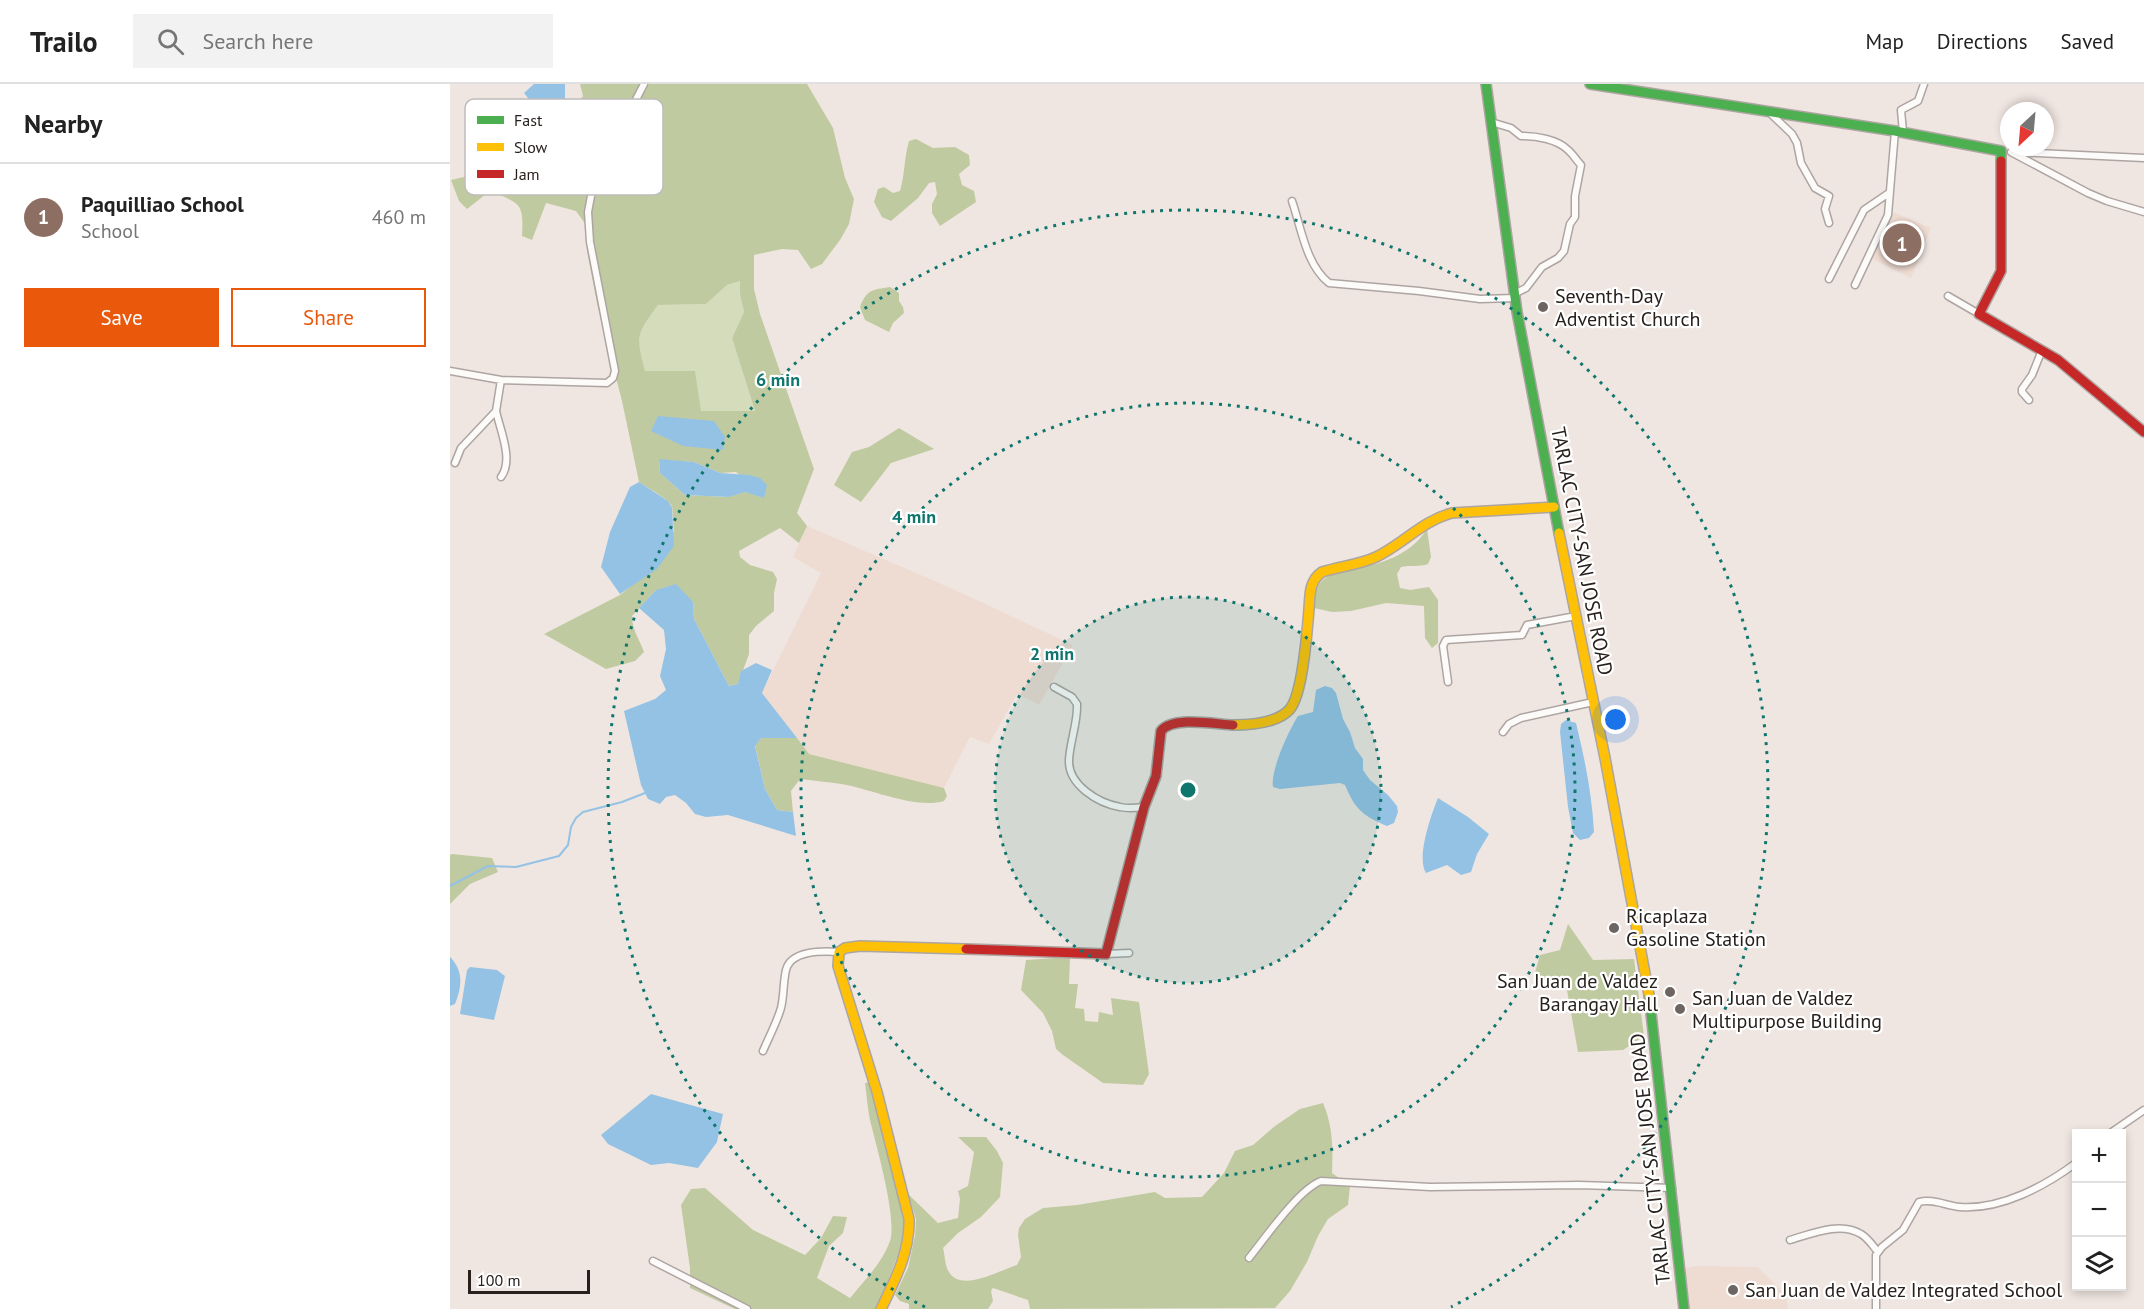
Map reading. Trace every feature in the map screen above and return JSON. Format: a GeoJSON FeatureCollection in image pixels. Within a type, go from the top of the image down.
{"type":"FeatureCollection","features":[{"type":"Feature","properties":{"kind":"street"},"geometry":{"type":"LineString","coordinates":[[636,99],[644,84]]}},
{"type":"Feature","properties":{"kind":"street","name":"TARLAC CITY-SAN JOSE ROAD"},"geometry":{"type":"LineString","coordinates":[[1486,84],[1515,296],[1653,1014],[1684,1309]]}},
{"type":"Feature","properties":{"kind":"street"},"geometry":{"type":"LineString","coordinates":[[1590,84],[1899,131],[2000,150]]}},
{"type":"Feature","properties":{"kind":"street"},"geometry":{"type":"LineString","coordinates":[[1855,285],[1888,215],[1901,110],[1918,100],[1924,84]]}},
{"type":"Feature","properties":{"kind":"street"},"geometry":{"type":"LineString","coordinates":[[1769,112],[1792,134],[1797,143],[1802,164],[1815,188],[1829,196],[1825,209],[1829,223]]}},
{"type":"Feature","properties":{"kind":"street"},"geometry":{"type":"LineString","coordinates":[[1292,201],[1311,260],[1320,276],[1329,283],[1419,291],[1480,300],[1515,296],[1526,288],[1542,267],[1558,258],[1564,251],[1570,224],[1575,217],[1575,196],[1581,165],[1567,148],[1547,139],[1521,136],[1511,128],[1491,122]]}},
{"type":"Feature","properties":{"kind":"street"},"geometry":{"type":"LineString","coordinates":[[2054,153],[2144,158]]}},
{"type":"Feature","properties":{"kind":"street"},"geometry":{"type":"LineString","coordinates":[[1979,314],[2001,271],[2006,156]]}},
{"type":"Feature","properties":{"kind":"street"},"geometry":{"type":"LineString","coordinates":[[2016,156],[2088,193],[2144,212]]}},
{"type":"Feature","properties":{"kind":"street"},"geometry":{"type":"LineString","coordinates":[[1829,279],[1864,210],[1890,193]]}},
{"type":"Feature","properties":{"kind":"street"},"geometry":{"type":"LineString","coordinates":[[450,371],[501,380],[607,383],[613,378],[615,371],[590,242],[589,202],[592,195]]}},
{"type":"Feature","properties":{"kind":"street"},"geometry":{"type":"LineString","coordinates":[[1948,296],[2042,350],[2078,374],[2144,432]]}},
{"type":"Feature","properties":{"kind":"street"},"geometry":{"type":"LineString","coordinates":[[2029,400],[2022,389],[2032,375],[2042,350]]}},
{"type":"Feature","properties":{"kind":"street"},"geometry":{"type":"LineString","coordinates":[[501,380],[496,411],[507,459],[506,469],[501,477]]}},
{"type":"Feature","properties":{"kind":"street"},"geometry":{"type":"LineString","coordinates":[[455,463],[465,443],[496,411]]}},
{"type":"Feature","properties":{"kind":"street"},"geometry":{"type":"LineString","coordinates":[[1106,954],[1144,807],[1155,776],[1160,734],[1166,725],[1183,722],[1241,725],[1275,719],[1285,714],[1293,706],[1297,697],[1307,633],[1311,586],[1318,574],[1375,558],[1437,516],[1452,513],[1554,507]]}},
{"type":"Feature","properties":{"kind":"street"},"geometry":{"type":"LineString","coordinates":[[1448,682],[1443,646],[1446,640],[1522,635],[1527,625],[1576,616]]}},
{"type":"Feature","properties":{"kind":"street"},"geometry":{"type":"LineString","coordinates":[[1054,687],[1074,698],[1077,704],[1069,762],[1074,778],[1092,795],[1110,805],[1127,808],[1144,807]]}},
{"type":"Feature","properties":{"kind":"street"},"geometry":{"type":"LineString","coordinates":[[1503,732],[1509,724],[1521,718],[1593,702]]}},
{"type":"Feature","properties":{"kind":"street"},"geometry":{"type":"LineString","coordinates":[[764,1051],[781,1007],[787,969],[796,957],[819,951],[839,952],[845,948],[860,946],[1128,953]]}},
{"type":"Feature","properties":{"kind":"street"},"geometry":{"type":"LineString","coordinates":[[839,952],[838,966],[877,1092],[909,1219],[909,1235],[904,1255],[881,1309]]}},
{"type":"Feature","properties":{"kind":"street"},"geometry":{"type":"LineString","coordinates":[[2116,1129],[2144,1110]]}},
{"type":"Feature","properties":{"kind":"street"},"geometry":{"type":"LineString","coordinates":[[1876,1309],[1875,1263],[1878,1252],[1903,1230],[1916,1206],[1922,1201],[1964,1207],[2002,1201],[2039,1187],[2072,1166]]}},
{"type":"Feature","properties":{"kind":"street"},"geometry":{"type":"LineString","coordinates":[[1249,1258],[1298,1199],[1313,1184],[1321,1181],[1414,1186],[1579,1185],[1672,1188]]}},
{"type":"Feature","properties":{"kind":"street"},"geometry":{"type":"LineString","coordinates":[[1790,1240],[1832,1229],[1850,1229],[1863,1234],[1878,1252]]}},
{"type":"Feature","properties":{"kind":"street"},"geometry":{"type":"LineString","coordinates":[[653,1261],[747,1309]]}},
{"type":"Feature","properties":{"kind":"shaded area"},"geometry":{"type":"Polygon","coordinates":[[[1893,212],[1931,228],[1911,278],[1872,259],[1893,212]]]}},
{"type":"Feature","properties":{"kind":"shaded area"},"geometry":{"type":"Polygon","coordinates":[[[807,526],[953,589],[1073,645],[1039,705],[1017,694],[989,744],[970,737],[944,788],[809,754],[762,693],[821,573],[793,557],[807,526]]]}},
{"type":"Feature","properties":{"kind":"shaded area","name":"San Juan de Valdez Integrated School"},"geometry":{"type":"Polygon","coordinates":[[[1697,1266],[1758,1267],[1786,1295],[1788,1309],[1689,1309],[1685,1268],[1697,1266]]]}},
{"type":"Feature","properties":{"kind":"green space"},"geometry":{"type":"Polygon","coordinates":[[[580,84],[807,84],[833,128],[845,178],[854,199],[849,224],[822,264],[811,269],[798,250],[782,249],[754,255],[754,289],[760,314],[814,469],[797,513],[807,526],[799,543],[780,528],[739,551],[740,557],[750,565],[773,572],[777,579],[774,611],[749,635],[749,654],[738,684],[729,686],[694,619],[693,602],[656,590],[632,616],[634,630],[644,652],[635,661],[606,669],[544,634],[620,595],[635,583],[674,531],[670,503],[639,482],[622,401],[598,308],[587,251],[586,225],[576,211],[546,203],[532,240],[522,236],[521,210],[514,202],[499,195],[663,195],[663,99],[581,99],[583,96],[580,84]],[[740,281],[727,285],[706,304],[658,305],[645,323],[640,336],[640,350],[645,371],[695,371],[701,411],[755,411],[732,338],[744,312],[740,281]],[[659,460],[660,473],[685,495],[728,497],[745,492],[764,497],[736,472],[720,473],[694,462],[659,460]]]}},
{"type":"Feature","properties":{"kind":"green space"},"geometry":{"type":"Polygon","coordinates":[[[916,139],[933,148],[955,147],[969,155],[970,165],[959,174],[962,185],[974,191],[976,202],[940,226],[932,213],[932,204],[937,194],[935,182],[929,183],[918,198],[891,221],[882,217],[874,202],[878,189],[884,187],[893,193],[900,191],[909,141],[916,139]]]}},
{"type":"Feature","properties":{"kind":"green space"},"geometry":{"type":"Polygon","coordinates":[[[465,177],[465,195],[485,195],[467,209],[459,201],[451,180],[465,177]]]}},
{"type":"Feature","properties":{"kind":"green space"},"geometry":{"type":"Polygon","coordinates":[[[741,281],[740,294],[744,312],[732,338],[755,411],[701,411],[645,372],[640,351],[640,336],[645,323],[658,305],[706,304],[727,285],[741,281]]]}},
{"type":"Feature","properties":{"kind":"green space"},"geometry":{"type":"Polygon","coordinates":[[[890,287],[899,293],[899,301],[904,313],[893,323],[889,332],[865,320],[860,307],[871,291],[890,287]]]}},
{"type":"Feature","properties":{"kind":"green space"},"geometry":{"type":"Polygon","coordinates":[[[899,428],[934,449],[891,463],[861,502],[834,485],[852,452],[869,447],[899,428]]]}},
{"type":"Feature","properties":{"kind":"green space"},"geometry":{"type":"Polygon","coordinates":[[[1427,529],[1431,557],[1428,564],[1401,567],[1397,574],[1400,588],[1410,590],[1429,587],[1438,600],[1438,643],[1432,648],[1425,638],[1424,606],[1386,603],[1351,611],[1332,612],[1314,608],[1317,588],[1325,578],[1393,557],[1412,546],[1427,529]]]}},
{"type":"Feature","properties":{"kind":"green space"},"geometry":{"type":"Polygon","coordinates":[[[761,738],[797,738],[809,754],[944,788],[947,796],[944,801],[921,803],[847,785],[800,779],[791,791],[793,812],[777,810],[765,789],[755,745],[761,738]]]}},
{"type":"Feature","properties":{"kind":"green space"},"geometry":{"type":"Polygon","coordinates":[[[450,855],[492,858],[498,872],[470,884],[450,904],[450,855]]]}},
{"type":"Feature","properties":{"kind":"green space"},"geometry":{"type":"Polygon","coordinates":[[[1568,924],[1593,960],[1634,959],[1644,1036],[1623,1050],[1578,1052],[1565,979],[1547,982],[1534,976],[1540,955],[1560,950],[1568,924]]]}},
{"type":"Feature","properties":{"kind":"green space"},"geometry":{"type":"Polygon","coordinates":[[[1070,957],[1069,984],[1078,984],[1075,1008],[1084,1009],[1085,1021],[1098,1022],[1099,1012],[1113,1015],[1111,998],[1139,1002],[1149,1074],[1143,1085],[1103,1083],[1063,1055],[1056,1049],[1052,1031],[1043,1013],[1021,990],[1026,960],[1070,957]]]}},
{"type":"Feature","properties":{"kind":"green space"},"geometry":{"type":"Polygon","coordinates":[[[872,1082],[903,1202],[906,1234],[877,1309],[735,1309],[690,1288],[690,1268],[681,1205],[691,1189],[705,1188],[753,1230],[805,1255],[821,1238],[833,1216],[847,1217],[843,1233],[829,1246],[817,1278],[850,1298],[882,1257],[890,1241],[891,1218],[886,1186],[871,1123],[865,1083],[872,1082]]]}},
{"type":"Feature","properties":{"kind":"green space"},"geometry":{"type":"Polygon","coordinates":[[[1323,1103],[1332,1138],[1332,1173],[1350,1186],[1348,1205],[1328,1219],[1290,1291],[1275,1308],[1030,1309],[1028,1300],[993,1288],[991,1291],[993,1301],[988,1309],[909,1309],[909,1304],[900,1301],[895,1295],[908,1268],[915,1236],[916,1219],[908,1194],[938,1223],[958,1218],[960,1199],[958,1191],[968,1186],[974,1152],[958,1137],[986,1137],[1003,1163],[1000,1197],[981,1217],[958,1233],[943,1248],[949,1272],[955,1278],[971,1280],[1017,1265],[1021,1257],[1019,1228],[1025,1219],[1043,1208],[1077,1205],[1155,1192],[1165,1198],[1202,1197],[1224,1173],[1235,1151],[1253,1145],[1300,1109],[1323,1103]]]}},
{"type":"Feature","properties":{"kind":"water"},"geometry":{"type":"Polygon","coordinates":[[[534,84],[565,84],[565,99],[529,99],[524,93],[534,84]]]}},
{"type":"Feature","properties":{"kind":"water"},"geometry":{"type":"Polygon","coordinates":[[[658,416],[714,421],[725,437],[723,450],[683,446],[651,431],[658,416]]]}},
{"type":"Feature","properties":{"kind":"water"},"geometry":{"type":"Polygon","coordinates":[[[659,459],[694,462],[720,473],[760,478],[767,485],[764,498],[745,492],[729,497],[685,495],[660,473],[659,459]]]}},
{"type":"Feature","properties":{"kind":"water"},"geometry":{"type":"Polygon","coordinates":[[[639,482],[668,501],[672,507],[674,546],[657,569],[620,594],[601,567],[610,532],[630,487],[639,482]]]}},
{"type":"Feature","properties":{"kind":"water"},"geometry":{"type":"Polygon","coordinates":[[[676,584],[693,602],[694,619],[729,686],[738,684],[741,671],[756,663],[772,670],[762,693],[797,738],[761,738],[755,746],[765,789],[777,810],[793,812],[796,836],[728,815],[706,817],[695,814],[675,795],[666,797],[660,804],[648,799],[641,785],[624,711],[655,699],[666,690],[660,676],[666,649],[664,630],[639,608],[656,590],[676,584]]]}},
{"type":"Feature","properties":{"kind":"water"},"geometry":{"type":"Polygon","coordinates":[[[1325,686],[1332,688],[1336,693],[1343,719],[1355,748],[1363,759],[1363,770],[1397,806],[1398,812],[1394,823],[1387,826],[1366,815],[1356,806],[1345,785],[1340,783],[1280,789],[1273,787],[1277,761],[1290,731],[1298,716],[1313,712],[1316,690],[1325,686]]]}},
{"type":"Feature","properties":{"kind":"water"},"geometry":{"type":"Polygon","coordinates":[[[1566,720],[1576,723],[1592,804],[1594,832],[1589,838],[1580,840],[1573,833],[1568,807],[1560,732],[1561,724],[1566,720]]]}},
{"type":"Feature","properties":{"kind":"water"},"geometry":{"type":"Polygon","coordinates":[[[1438,798],[1489,834],[1477,854],[1471,872],[1461,875],[1447,865],[1426,873],[1423,866],[1424,847],[1428,825],[1438,798]]]}},
{"type":"Feature","properties":{"kind":"water"},"geometry":{"type":"Polygon","coordinates":[[[450,957],[458,968],[460,979],[455,1004],[450,1006],[450,957]]]}},
{"type":"Feature","properties":{"kind":"water"},"geometry":{"type":"Polygon","coordinates":[[[470,967],[497,970],[505,976],[494,1020],[460,1014],[467,970],[470,967]]]}},
{"type":"Feature","properties":{"kind":"water"},"geometry":{"type":"Polygon","coordinates":[[[651,1094],[723,1114],[717,1142],[698,1168],[669,1163],[651,1165],[608,1144],[601,1135],[651,1094]]]}},
{"type":"Feature","properties":{"kind":"waterway"},"geometry":{"type":"LineString","coordinates":[[450,886],[488,866],[516,867],[559,856],[568,845],[571,827],[583,812],[622,802],[645,793]]}},
{"type":"Feature","properties":{"kind":"traffic: fast"},"geometry":{"type":"LineString","coordinates":[[1486,84],[1517,312],[1559,533]]}},
{"type":"Feature","properties":{"kind":"traffic: fast"},"geometry":{"type":"LineString","coordinates":[[1590,84],[1895,131],[2001,151],[2001,161]]}},
{"type":"Feature","properties":{"kind":"traffic: fast"},"geometry":{"type":"LineString","coordinates":[[1649,995],[1684,1309]]}},
{"type":"Feature","properties":{"kind":"traffic: slow"},"geometry":{"type":"LineString","coordinates":[[1233,725],[1255,724],[1271,720],[1285,714],[1290,709],[1301,676],[1311,589],[1322,572],[1376,557],[1431,521],[1452,513],[1554,507]]}},
{"type":"Feature","properties":{"kind":"traffic: slow"},"geometry":{"type":"LineString","coordinates":[[1559,533],[1605,758],[1649,995]]}},
{"type":"Feature","properties":{"kind":"traffic: slow"},"geometry":{"type":"LineString","coordinates":[[881,1309],[904,1254],[909,1219],[877,1092],[838,966],[839,952],[845,948],[860,946],[966,949]]}},
{"type":"Feature","properties":{"kind":"traffic: jam"},"geometry":{"type":"LineString","coordinates":[[2001,161],[2001,271],[1979,314],[2058,360],[2144,432]]}},
{"type":"Feature","properties":{"kind":"traffic: jam"},"geometry":{"type":"LineString","coordinates":[[966,949],[1106,954],[1144,807],[1156,776],[1161,731],[1167,726],[1184,722],[1233,725]]}},
{"type":"Feature","properties":{"kind":"place","name":"Paquilliao School"},"geometry":{"type":"Point","coordinates":[1902,243]}},
{"type":"Feature","properties":{"kind":"place","name":"Seventh-Day Adventist Church"},"geometry":{"type":"Point","coordinates":[1543,307]}},
{"type":"Feature","properties":{"kind":"place","name":"Ricaplaza Gasoline Station"},"geometry":{"type":"Point","coordinates":[1614,928]}},
{"type":"Feature","properties":{"kind":"place","name":"San Juan de Valdez Barangay Hall"},"geometry":{"type":"Point","coordinates":[1670,992]}},
{"type":"Feature","properties":{"kind":"place","name":"San Juan de Valdez Multipurpose Building"},"geometry":{"type":"Point","coordinates":[1680,1009]}},
{"type":"Feature","properties":{"kind":"place","name":"San Juan de Valdez Integrated School"},"geometry":{"type":"Point","coordinates":[1733,1290]}}]}
